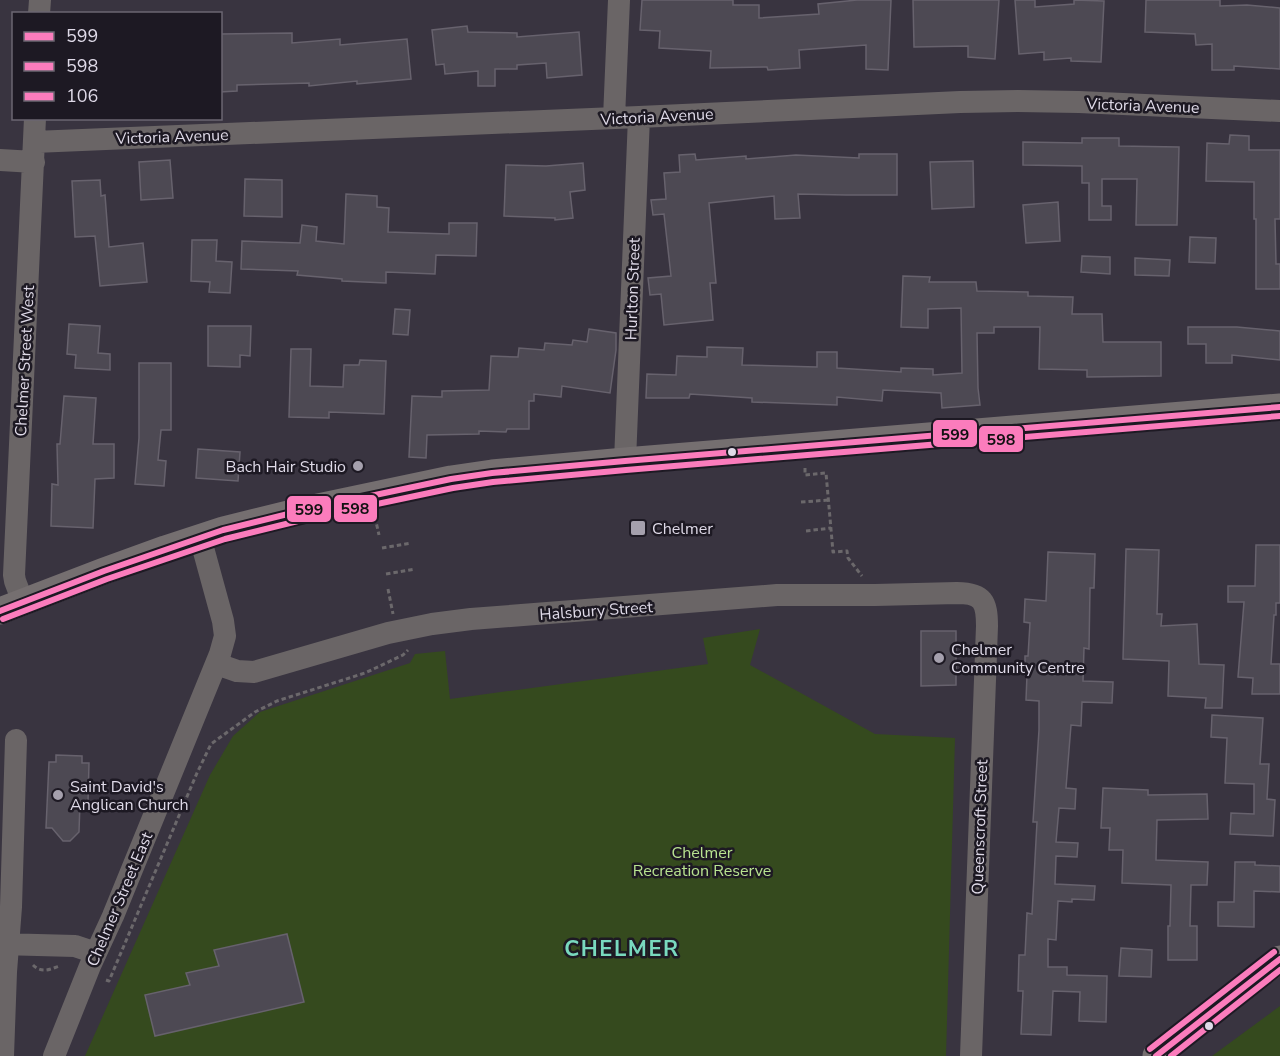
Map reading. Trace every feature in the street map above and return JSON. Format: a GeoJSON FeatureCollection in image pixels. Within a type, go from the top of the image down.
{"type":"FeatureCollection","features":[{"type":"Feature","properties":{"kind":"main road"},"geometry":{"type":"LineString","coordinates":[[12,606],[114,567],[248,523],[451,479],[625,461],[1280,407]]}},
{"type":"Feature","properties":{"kind":"main road"},"geometry":{"type":"LineString","coordinates":[[1156,1056],[1280,959]]}},
{"type":"Feature","properties":{"kind":"street"},"geometry":{"type":"LineString","coordinates":[[614,118],[619,0]]}},
{"type":"Feature","properties":{"kind":"street","name":"Victoria Avenue"},"geometry":{"type":"LineString","coordinates":[[0,160],[34,152],[614,118],[960,102],[1018,101],[1280,111]]}},
{"type":"Feature","properties":{"kind":"street","name":"Hurlton Street"},"geometry":{"type":"LineString","coordinates":[[625,461],[639,117]]}},
{"type":"Feature","properties":{"kind":"street","name":"Chelmer Street West"},"geometry":{"type":"LineString","coordinates":[[12,606],[15,582],[10,443],[35,120]]}},
{"type":"Feature","properties":{"kind":"street","name":"Chelmer Street East"},"geometry":{"type":"LineString","coordinates":[[54,1056],[217,664],[223,644],[225,628],[200,537]]}},
{"type":"Feature","properties":{"kind":"street","name":"Halsbury Street"},"geometry":{"type":"LineString","coordinates":[[217,664],[237,671],[254,672],[388,633],[471,619],[777,595],[965,593],[982,598]]}},
{"type":"Feature","properties":{"kind":"street","name":"Queenscroft Street"},"geometry":{"type":"LineString","coordinates":[[971,1056],[987,626],[987,608],[982,598]]}},
{"type":"Feature","properties":{"kind":"street"},"geometry":{"type":"LineString","coordinates":[[3,1056],[4,944],[11,907],[16,740]]}},
{"type":"Feature","properties":{"kind":"street"},"geometry":{"type":"LineString","coordinates":[[4,944],[75,946],[96,953]]}},
{"type":"Feature","properties":{"kind":"path"},"geometry":{"type":"LineString","coordinates":[[805,468],[806,475],[826,473],[833,552],[847,551],[848,558],[865,579]]}},
{"type":"Feature","properties":{"kind":"path"},"geometry":{"type":"LineString","coordinates":[[801,502],[829,500]]}},
{"type":"Feature","properties":{"kind":"path"},"geometry":{"type":"LineString","coordinates":[[376,519],[379,535]]}},
{"type":"Feature","properties":{"kind":"path"},"geometry":{"type":"LineString","coordinates":[[806,531],[831,528]]}},
{"type":"Feature","properties":{"kind":"path"},"geometry":{"type":"LineString","coordinates":[[382,548],[411,543]]}},
{"type":"Feature","properties":{"kind":"path"},"geometry":{"type":"LineString","coordinates":[[386,574],[415,569]]}},
{"type":"Feature","properties":{"kind":"path"},"geometry":{"type":"LineString","coordinates":[[388,590],[392,611]]}},
{"type":"Feature","properties":{"kind":"path"},"geometry":{"type":"LineString","coordinates":[[98,977],[109,981],[211,744],[255,712],[277,701],[365,673],[403,656],[412,644],[410,628]]}},
{"type":"Feature","properties":{"kind":"green space","name":"Chelmer Recreation Reserve"},"geometry":{"type":"Polygon","coordinates":[[[760,629],[750,665],[875,734],[955,738],[946,1056],[85,1056],[210,775],[233,736],[260,712],[410,663],[415,654],[445,651],[450,699],[708,664],[703,638],[760,629]]]}},
{"type":"Feature","properties":{"kind":"green space"},"geometry":{"type":"Polygon","coordinates":[[[1280,1006],[1280,1056],[1212,1056],[1280,1006]]]}},
{"type":"Feature","properties":{"kind":"building"},"geometry":{"type":"Polygon","coordinates":[[[642,0],[733,0],[733,5],[759,5],[759,18],[819,14],[818,4],[857,0],[891,0],[888,70],[866,69],[866,45],[799,50],[800,68],[768,70],[767,67],[710,68],[711,51],[659,48],[660,31],[640,30],[642,0]]]}},
{"type":"Feature","properties":{"kind":"building"},"geometry":{"type":"Polygon","coordinates":[[[913,0],[999,0],[995,59],[968,57],[968,46],[914,47],[913,0]]]}},
{"type":"Feature","properties":{"kind":"building"},"geometry":{"type":"Polygon","coordinates":[[[1015,0],[1035,0],[1035,7],[1074,4],[1074,0],[1104,1],[1101,62],[1071,61],[1071,58],[1044,60],[1044,52],[1019,54],[1015,0]]]}},
{"type":"Feature","properties":{"kind":"building"},"geometry":{"type":"Polygon","coordinates":[[[1146,0],[1220,0],[1220,6],[1247,5],[1280,8],[1280,69],[1234,66],[1234,70],[1212,70],[1212,44],[1196,45],[1195,34],[1145,32],[1146,0]]]}},
{"type":"Feature","properties":{"kind":"building"},"geometry":{"type":"Polygon","coordinates":[[[467,26],[468,32],[517,33],[517,37],[579,32],[582,75],[547,78],[546,63],[517,65],[517,69],[495,69],[495,86],[478,86],[478,71],[445,74],[444,64],[436,65],[432,30],[467,26]]]}},
{"type":"Feature","properties":{"kind":"building"},"geometry":{"type":"Polygon","coordinates":[[[292,33],[292,43],[340,39],[340,45],[407,39],[411,79],[309,86],[309,83],[237,85],[237,91],[222,92],[222,34],[292,33]]]}},
{"type":"Feature","properties":{"kind":"building"},"geometry":{"type":"Polygon","coordinates":[[[1230,135],[1249,136],[1249,150],[1280,150],[1280,219],[1275,219],[1276,264],[1280,264],[1280,289],[1256,289],[1254,182],[1206,181],[1207,143],[1229,144],[1230,135]]]}},
{"type":"Feature","properties":{"kind":"building"},"geometry":{"type":"Polygon","coordinates":[[[1082,138],[1119,138],[1119,146],[1179,147],[1177,225],[1136,225],[1137,179],[1102,179],[1102,206],[1111,206],[1111,220],[1089,220],[1089,183],[1082,183],[1082,166],[1023,165],[1023,142],[1082,143],[1082,138]]]}},
{"type":"Feature","properties":{"kind":"building"},"geometry":{"type":"Polygon","coordinates":[[[695,154],[696,160],[796,155],[859,158],[859,154],[897,154],[897,195],[798,194],[800,218],[775,219],[774,196],[709,203],[716,283],[710,283],[713,320],[664,325],[661,294],[650,295],[648,278],[671,276],[664,214],[653,215],[651,200],[666,199],[664,173],[680,172],[679,155],[695,154]]]}},
{"type":"Feature","properties":{"kind":"building"},"geometry":{"type":"Polygon","coordinates":[[[170,160],[173,198],[141,200],[139,162],[170,160]]]}},
{"type":"Feature","properties":{"kind":"building"},"geometry":{"type":"Polygon","coordinates":[[[973,161],[974,207],[932,209],[930,162],[973,161]]]}},
{"type":"Feature","properties":{"kind":"building"},"geometry":{"type":"Polygon","coordinates":[[[583,163],[585,190],[570,192],[573,218],[555,220],[555,218],[504,216],[506,165],[546,166],[583,163]]]}},
{"type":"Feature","properties":{"kind":"building"},"geometry":{"type":"Polygon","coordinates":[[[245,179],[282,180],[282,217],[244,216],[245,179]]]}},
{"type":"Feature","properties":{"kind":"building"},"geometry":{"type":"Polygon","coordinates":[[[100,180],[101,196],[105,195],[109,247],[143,243],[147,282],[100,286],[95,236],[75,237],[72,181],[100,180]]]}},
{"type":"Feature","properties":{"kind":"building"},"geometry":{"type":"Polygon","coordinates":[[[346,194],[377,196],[377,207],[389,208],[388,232],[449,234],[449,223],[477,223],[476,256],[436,255],[435,274],[386,272],[386,283],[342,281],[342,279],[297,275],[298,271],[241,269],[242,241],[300,243],[302,225],[317,227],[316,241],[344,244],[346,194]]]}},
{"type":"Feature","properties":{"kind":"building"},"geometry":{"type":"Polygon","coordinates":[[[1058,202],[1060,241],[1026,243],[1023,205],[1058,202]]]}},
{"type":"Feature","properties":{"kind":"building"},"geometry":{"type":"Polygon","coordinates":[[[1190,237],[1216,238],[1215,263],[1189,262],[1190,237]]]}},
{"type":"Feature","properties":{"kind":"building"},"geometry":{"type":"Polygon","coordinates":[[[192,240],[217,240],[216,261],[232,262],[230,293],[209,292],[210,282],[191,281],[192,240]]]}},
{"type":"Feature","properties":{"kind":"building"},"geometry":{"type":"Polygon","coordinates":[[[1082,256],[1110,257],[1110,274],[1081,272],[1082,256]]]}},
{"type":"Feature","properties":{"kind":"building"},"geometry":{"type":"Polygon","coordinates":[[[1135,258],[1170,260],[1169,276],[1135,275],[1135,258]]]}},
{"type":"Feature","properties":{"kind":"building"},"geometry":{"type":"Polygon","coordinates":[[[903,276],[930,277],[929,282],[976,282],[977,291],[1028,292],[1028,296],[1073,297],[1072,314],[1102,314],[1103,342],[1161,342],[1161,376],[1087,377],[1087,370],[1039,369],[1040,327],[994,327],[994,333],[977,333],[980,405],[942,408],[941,393],[883,390],[882,401],[837,397],[837,405],[752,402],[752,398],[690,394],[689,398],[646,398],[647,374],[676,375],[677,356],[707,357],[707,347],[743,348],[742,365],[817,367],[817,352],[837,352],[837,368],[901,372],[901,368],[933,369],[933,375],[962,373],[961,308],[928,309],[928,328],[901,327],[903,276]]]}},
{"type":"Feature","properties":{"kind":"building"},"geometry":{"type":"Polygon","coordinates":[[[395,309],[410,310],[408,335],[393,334],[395,309]]]}},
{"type":"Feature","properties":{"kind":"building"},"geometry":{"type":"Polygon","coordinates":[[[69,324],[100,326],[98,353],[110,354],[110,370],[75,368],[76,355],[67,354],[69,324]]]}},
{"type":"Feature","properties":{"kind":"building"},"geometry":{"type":"Polygon","coordinates":[[[208,326],[251,326],[250,356],[240,355],[240,367],[208,366],[208,326]]]}},
{"type":"Feature","properties":{"kind":"building"},"geometry":{"type":"Polygon","coordinates":[[[1188,327],[1237,327],[1280,331],[1280,360],[1232,355],[1232,363],[1206,363],[1206,344],[1188,344],[1188,327]]]}},
{"type":"Feature","properties":{"kind":"building"},"geometry":{"type":"Polygon","coordinates":[[[589,329],[616,333],[610,393],[562,386],[561,397],[534,394],[534,401],[529,401],[529,429],[507,429],[506,432],[479,431],[479,434],[427,435],[426,458],[409,457],[412,396],[442,397],[442,391],[489,390],[491,356],[518,357],[519,348],[544,350],[545,343],[572,345],[573,340],[587,342],[589,329]]]}},
{"type":"Feature","properties":{"kind":"building"},"geometry":{"type":"Polygon","coordinates":[[[291,349],[311,349],[310,386],[343,387],[344,365],[359,365],[360,360],[386,361],[384,414],[329,412],[329,418],[289,417],[291,349]]]}},
{"type":"Feature","properties":{"kind":"building"},"geometry":{"type":"Polygon","coordinates":[[[139,363],[171,363],[171,430],[161,430],[158,460],[166,461],[164,486],[135,484],[139,438],[139,363]]]}},
{"type":"Feature","properties":{"kind":"building"},"geometry":{"type":"Polygon","coordinates":[[[64,396],[96,398],[93,444],[114,444],[114,478],[95,479],[93,528],[51,526],[52,484],[58,485],[57,444],[60,444],[64,396]]]}},
{"type":"Feature","properties":{"kind":"building"},"geometry":{"type":"Polygon","coordinates":[[[198,449],[240,452],[238,481],[196,478],[198,449]]]}},
{"type":"Feature","properties":{"kind":"building"},"geometry":{"type":"Polygon","coordinates":[[[1256,545],[1280,545],[1280,603],[1276,603],[1276,615],[1274,615],[1271,664],[1280,664],[1280,694],[1252,694],[1253,678],[1238,677],[1244,602],[1228,602],[1228,586],[1255,586],[1256,545]]]}},
{"type":"Feature","properties":{"kind":"building"},"geometry":{"type":"Polygon","coordinates":[[[1126,549],[1159,550],[1157,614],[1162,614],[1161,626],[1197,624],[1199,664],[1224,665],[1222,708],[1205,708],[1206,698],[1168,696],[1169,661],[1123,659],[1126,549]]]}},
{"type":"Feature","properties":{"kind":"building"},"geometry":{"type":"Polygon","coordinates":[[[1048,552],[1095,554],[1094,588],[1090,588],[1089,649],[1084,648],[1083,681],[1113,682],[1112,703],[1082,702],[1081,726],[1071,725],[1066,788],[1076,789],[1075,809],[1059,808],[1056,842],[1078,843],[1077,857],[1056,856],[1055,884],[1095,886],[1094,900],[1058,901],[1056,940],[1048,939],[1048,967],[1067,967],[1067,975],[1107,976],[1106,1022],[1079,1021],[1080,992],[1053,991],[1051,1035],[1021,1034],[1023,991],[1018,991],[1019,955],[1025,955],[1027,913],[1032,914],[1037,822],[1033,822],[1039,730],[1039,701],[1026,700],[1025,656],[1028,656],[1030,623],[1024,622],[1025,599],[1046,601],[1048,552]]]}},
{"type":"Feature","properties":{"kind":"building","name":"Chelmer Community Centre"},"geometry":{"type":"Polygon","coordinates":[[[921,631],[956,631],[956,685],[921,686],[921,631]]]}},
{"type":"Feature","properties":{"kind":"building"},"geometry":{"type":"Polygon","coordinates":[[[1212,715],[1263,718],[1260,764],[1269,764],[1267,799],[1275,800],[1273,836],[1230,834],[1231,813],[1254,814],[1254,784],[1225,783],[1227,738],[1211,737],[1212,715]]]}},
{"type":"Feature","properties":{"kind":"building","name":"Saint David's Anglican Church"},"geometry":{"type":"Polygon","coordinates":[[[56,755],[82,756],[82,763],[89,763],[88,802],[80,802],[79,832],[70,841],[63,841],[52,828],[46,828],[49,762],[56,762],[56,755]]]}},
{"type":"Feature","properties":{"kind":"building"},"geometry":{"type":"Polygon","coordinates":[[[1103,788],[1148,790],[1148,795],[1207,794],[1208,819],[1157,820],[1156,860],[1208,862],[1207,885],[1191,885],[1190,926],[1197,926],[1197,960],[1168,960],[1171,885],[1122,883],[1123,850],[1109,850],[1110,828],[1101,828],[1103,788]]]}},
{"type":"Feature","properties":{"kind":"building"},"geometry":{"type":"Polygon","coordinates":[[[1235,862],[1280,866],[1280,892],[1254,891],[1254,927],[1218,926],[1218,902],[1234,902],[1235,862]]]}},
{"type":"Feature","properties":{"kind":"building"},"geometry":{"type":"Polygon","coordinates":[[[287,934],[304,1002],[155,1036],[145,995],[190,985],[186,973],[219,966],[214,950],[287,934]]]}},
{"type":"Feature","properties":{"kind":"building"},"geometry":{"type":"Polygon","coordinates":[[[1121,948],[1152,950],[1151,977],[1119,976],[1121,948]]]}},
{"type":"Feature","properties":{"kind":"transit line","name":"599"},"geometry":{"type":"LineString","coordinates":[[0,611],[104,571],[223,530],[304,510],[451,479],[625,461],[1280,407]]}},
{"type":"Feature","properties":{"kind":"transit line","name":"598"},"geometry":{"type":"LineString","coordinates":[[3,619],[107,579],[225,539],[306,519],[453,488],[493,482],[626,470],[1280,416]]}},
{"type":"Feature","properties":{"kind":"transit line"},"geometry":{"type":"LineString","coordinates":[[1150,1049],[1274,952]]}},
{"type":"Feature","properties":{"kind":"transit line","name":"106"},"geometry":{"type":"LineString","coordinates":[[1156,1056],[1280,959]]}},
{"type":"Feature","properties":{"kind":"transit line"},"geometry":{"type":"LineString","coordinates":[[1171,1056],[1280,970]]}},
{"type":"Feature","properties":{"kind":"place","name":"Bach Hair Studio"},"geometry":{"type":"Point","coordinates":[358,466]}},
{"type":"Feature","properties":{"kind":"place","name":"Chelmer"},"geometry":{"type":"Point","coordinates":[638,528]}},
{"type":"Feature","properties":{"kind":"place","name":"Chelmer Community Centre"},"geometry":{"type":"Point","coordinates":[939,658]}},
{"type":"Feature","properties":{"kind":"place","name":"Saint David's Anglican Church"},"geometry":{"type":"Point","coordinates":[58,795]}},
{"type":"Feature","properties":{"kind":"district","name":"CHELMER"},"geometry":{"type":"Point","coordinates":[622,948]}}]}
